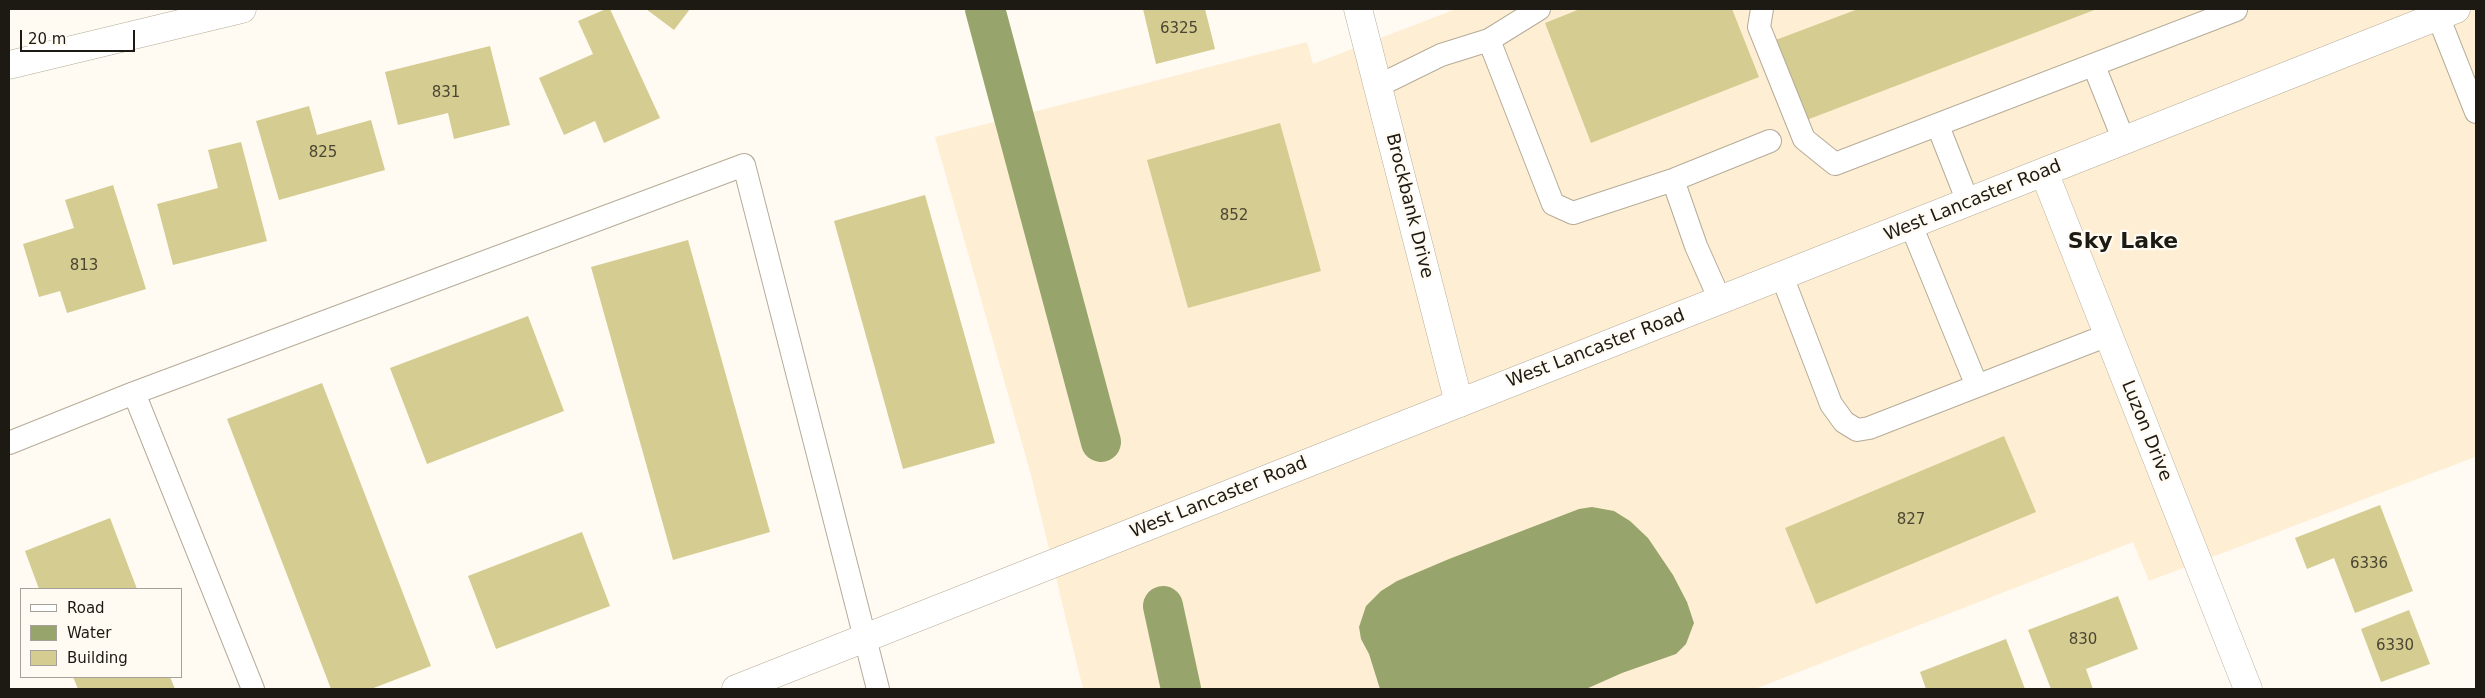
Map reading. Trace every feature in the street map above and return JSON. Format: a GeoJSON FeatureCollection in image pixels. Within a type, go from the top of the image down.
{"type":"FeatureCollection","features":[{"type":"Feature","properties":{"kind":"street"},"geometry":{"type":"LineString","coordinates":[[9,65],[242,9]]}},
{"type":"Feature","properties":{"kind":"street","name":"Brockbank Drive"},"geometry":{"type":"LineString","coordinates":[[1358,9],[1459,402]]}},
{"type":"Feature","properties":{"kind":"street","name":"West Lancaster Road"},"geometry":{"type":"LineString","coordinates":[[736,689],[2447,12]]}},
{"type":"Feature","properties":{"kind":"street","name":"Luzon Drive"},"geometry":{"type":"LineString","coordinates":[[2044,172],[2248,689]]}},
{"type":"Feature","properties":{"kind":"lane"},"geometry":{"type":"LineString","coordinates":[[1378,86],[1441,55],[1489,40],[1539,9]]}},
{"type":"Feature","properties":{"kind":"lane"},"geometry":{"type":"LineString","coordinates":[[1762,9],[1759,27],[1804,139],[1835,164],[2236,10]]}},
{"type":"Feature","properties":{"kind":"lane"},"geometry":{"type":"LineString","coordinates":[[2447,12],[2476,112]]}},
{"type":"Feature","properties":{"kind":"lane"},"geometry":{"type":"LineString","coordinates":[[1489,40],[1553,204],[1573,213],[1673,180],[1770,140]]}},
{"type":"Feature","properties":{"kind":"lane"},"geometry":{"type":"LineString","coordinates":[[2094,66],[2124,141]]}},
{"type":"Feature","properties":{"kind":"lane"},"geometry":{"type":"LineString","coordinates":[[1938,126],[1968,202]]}},
{"type":"Feature","properties":{"kind":"lane"},"geometry":{"type":"LineString","coordinates":[[9,443],[134,394],[744,166],[878,689]]}},
{"type":"Feature","properties":{"kind":"lane"},"geometry":{"type":"LineString","coordinates":[[1673,180],[1696,246],[1720,300]]}},
{"type":"Feature","properties":{"kind":"lane"},"geometry":{"type":"LineString","coordinates":[[1911,225],[1977,386]]}},
{"type":"Feature","properties":{"kind":"lane"},"geometry":{"type":"LineString","coordinates":[[1782,276],[1831,404],[1844,422],[1857,430],[1869,428],[2108,335]]}},
{"type":"Feature","properties":{"kind":"lane"},"geometry":{"type":"LineString","coordinates":[[134,394],[253,689]]}},
{"type":"Feature","properties":{"kind":"shaded area"},"geometry":{"type":"Polygon","coordinates":[[[1456,9],[2476,9],[2476,459],[2475,457],[2149,581],[2133,542],[1755,689],[1083,689],[1031,475],[935,137],[1307,42],[1313,64],[1456,9]]]}},
{"type":"Feature","properties":{"kind":"water"},"geometry":{"type":"Polygon","coordinates":[[[1592,507],[1614,511],[1630,521],[1648,538],[1673,575],[1687,602],[1694,623],[1686,644],[1676,654],[1622,673],[1586,689],[1380,689],[1369,654],[1361,639],[1359,627],[1366,606],[1381,591],[1397,581],[1449,559],[1579,509],[1592,507]]]}},
{"type":"Feature","properties":{"kind":"building"},"geometry":{"type":"Polygon","coordinates":[[[610,9],[660,118],[604,143],[595,121],[564,135],[539,78],[593,54],[578,21],[610,9]]]}},
{"type":"Feature","properties":{"kind":"building"},"geometry":{"type":"Polygon","coordinates":[[[646,9],[690,9],[674,30],[646,9]]]}},
{"type":"Feature","properties":{"kind":"building"},"geometry":{"type":"Polygon","coordinates":[[[1143,9],[1205,9],[1215,49],[1156,64],[1143,9]]]}},
{"type":"Feature","properties":{"kind":"building"},"geometry":{"type":"Polygon","coordinates":[[[1580,9],[1732,9],[1759,77],[1591,143],[1545,23],[1580,9]]]}},
{"type":"Feature","properties":{"kind":"building"},"geometry":{"type":"Polygon","coordinates":[[[1858,9],[2097,9],[1804,121],[1773,41],[1858,9]]]}},
{"type":"Feature","properties":{"kind":"building"},"geometry":{"type":"Polygon","coordinates":[[[490,46],[510,125],[454,139],[448,113],[398,125],[385,72],[490,46]]]}},
{"type":"Feature","properties":{"kind":"building"},"geometry":{"type":"Polygon","coordinates":[[[309,106],[317,135],[371,120],[385,170],[279,200],[256,121],[309,106]]]}},
{"type":"Feature","properties":{"kind":"building"},"geometry":{"type":"Polygon","coordinates":[[[1280,123],[1321,271],[1188,308],[1147,160],[1280,123]]]}},
{"type":"Feature","properties":{"kind":"building"},"geometry":{"type":"Polygon","coordinates":[[[241,142],[267,241],[173,265],[157,204],[218,188],[208,150],[241,142]]]}},
{"type":"Feature","properties":{"kind":"building"},"geometry":{"type":"Polygon","coordinates":[[[113,185],[146,289],[67,313],[60,291],[39,297],[23,244],[74,228],[65,200],[113,185]]]}},
{"type":"Feature","properties":{"kind":"building"},"geometry":{"type":"Polygon","coordinates":[[[925,195],[995,443],[903,469],[834,221],[925,195]]]}},
{"type":"Feature","properties":{"kind":"building"},"geometry":{"type":"Polygon","coordinates":[[[688,240],[770,532],[673,560],[591,267],[688,240]]]}},
{"type":"Feature","properties":{"kind":"building"},"geometry":{"type":"Polygon","coordinates":[[[528,316],[564,411],[427,464],[390,368],[528,316]]]}},
{"type":"Feature","properties":{"kind":"building"},"geometry":{"type":"Polygon","coordinates":[[[322,383],[431,666],[371,689],[331,689],[227,419],[322,383]]]}},
{"type":"Feature","properties":{"kind":"building"},"geometry":{"type":"Polygon","coordinates":[[[2004,436],[2036,512],[1816,604],[1785,528],[2004,436]]]}},
{"type":"Feature","properties":{"kind":"building"},"geometry":{"type":"Polygon","coordinates":[[[2380,505],[2413,591],[2355,613],[2334,558],[2307,569],[2295,538],[2380,505]]]}},
{"type":"Feature","properties":{"kind":"building"},"geometry":{"type":"Polygon","coordinates":[[[110,518],[137,588],[39,588],[25,551],[110,518]]]}},
{"type":"Feature","properties":{"kind":"building"},"geometry":{"type":"Polygon","coordinates":[[[582,532],[610,606],[496,649],[468,576],[582,532]]]}},
{"type":"Feature","properties":{"kind":"building"},"geometry":{"type":"Polygon","coordinates":[[[2118,596],[2138,649],[2086,669],[2093,689],[2051,689],[2028,630],[2118,596]]]}},
{"type":"Feature","properties":{"kind":"building"},"geometry":{"type":"Polygon","coordinates":[[[2409,610],[2430,664],[2381,682],[2361,629],[2409,610]]]}},
{"type":"Feature","properties":{"kind":"building"},"geometry":{"type":"Polygon","coordinates":[[[2006,639],[2025,689],[1926,689],[1920,672],[2006,639]]]}},
{"type":"Feature","properties":{"kind":"building"},"geometry":{"type":"Polygon","coordinates":[[[73,678],[170,678],[175,689],[78,689],[73,678]]]}},
{"type":"Feature","properties":{"kind":"waterway"},"geometry":{"type":"LineString","coordinates":[[985,9],[1101,442]]}},
{"type":"Feature","properties":{"kind":"waterway"},"geometry":{"type":"LineString","coordinates":[[1163,606],[1181,689]]}},
{"type":"Feature","properties":{"kind":"district","name":"Sky Lake"},"geometry":{"type":"Point","coordinates":[2123,242]}}]}
